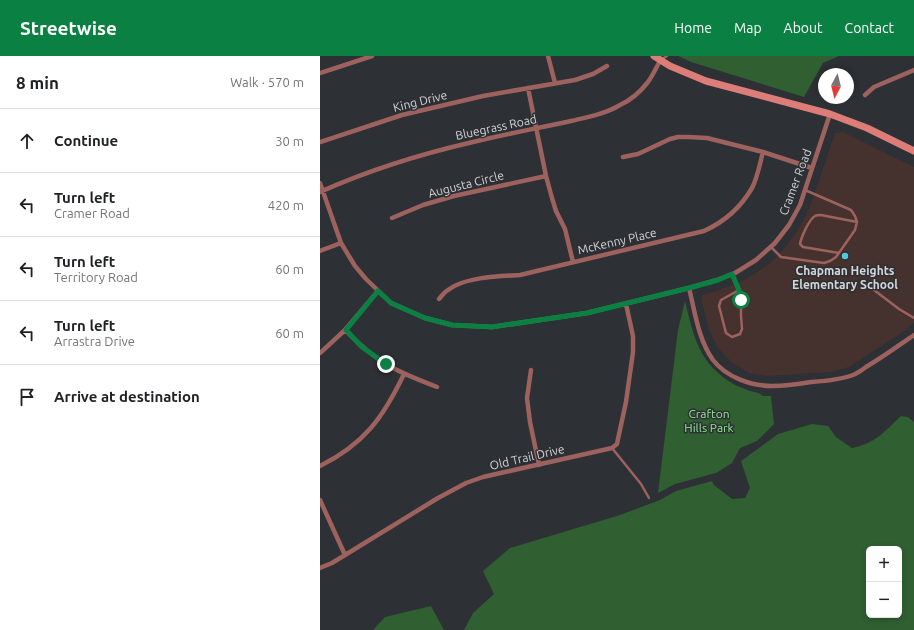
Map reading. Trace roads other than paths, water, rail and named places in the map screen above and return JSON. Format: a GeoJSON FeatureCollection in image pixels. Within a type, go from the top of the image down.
{"type":"FeatureCollection","features":[{"type":"Feature","properties":{"kind":"street"},"geometry":{"type":"LineString","coordinates":[[320,73],[372,56]]}},
{"type":"Feature","properties":{"kind":"street"},"geometry":{"type":"LineString","coordinates":[[548,56],[555,83]]}},
{"type":"Feature","properties":{"kind":"street"},"geometry":{"type":"LineString","coordinates":[[654,56],[660,58],[680,71],[706,81],[830,114],[867,128],[914,151]]}},
{"type":"Feature","properties":{"kind":"street","name":"Bluegrass Road"},"geometry":{"type":"LineString","coordinates":[[322,191],[405,160],[473,142],[537,129],[608,111],[630,100],[648,82],[660,58]]}},
{"type":"Feature","properties":{"kind":"street","name":"King Drive"},"geometry":{"type":"LineString","coordinates":[[320,142],[402,115],[483,96],[575,80],[593,74],[607,66]]}},
{"type":"Feature","properties":{"kind":"street"},"geometry":{"type":"LineString","coordinates":[[865,95],[874,86],[914,70]]}},
{"type":"Feature","properties":{"kind":"street"},"geometry":{"type":"LineString","coordinates":[[528,88],[546,176],[556,211],[565,229],[573,262]]}},
{"type":"Feature","properties":{"kind":"street","name":"Cramer Road"},"geometry":{"type":"LineString","coordinates":[[320,183],[341,243],[349,257],[362,275],[391,303],[425,318],[452,325],[492,327],[587,313],[626,304],[718,280],[732,274],[756,260],[775,243],[789,225],[800,205],[830,114]]}},
{"type":"Feature","properties":{"kind":"street"},"geometry":{"type":"LineString","coordinates":[[623,157],[638,154],[670,139],[678,137],[708,138],[763,152],[812,168]]}},
{"type":"Feature","properties":{"kind":"street","name":"McKenny Place"},"geometry":{"type":"LineString","coordinates":[[439,299],[447,290],[456,285],[470,281],[520,274],[704,231],[716,225],[742,204],[752,187],[763,152]]}},
{"type":"Feature","properties":{"kind":"street","name":"Augusta Circle"},"geometry":{"type":"LineString","coordinates":[[392,218],[423,205],[454,196],[546,176]]}},
{"type":"Feature","properties":{"kind":"street"},"geometry":{"type":"LineString","coordinates":[[320,251],[341,243]]}},
{"type":"Feature","properties":{"kind":"street"},"geometry":{"type":"LineString","coordinates":[[689,288],[702,338],[714,361],[726,372],[739,379],[760,385],[773,386],[832,380],[853,375],[914,335]]}},
{"type":"Feature","properties":{"kind":"street"},"geometry":{"type":"LineString","coordinates":[[320,353],[346,330],[378,291]]}},
{"type":"Feature","properties":{"kind":"street"},"geometry":{"type":"LineString","coordinates":[[612,448],[617,444],[626,402],[633,352],[633,336],[626,304]]}},
{"type":"Feature","properties":{"kind":"street"},"geometry":{"type":"LineString","coordinates":[[346,330],[362,347],[386,364],[404,374],[437,387]]}},
{"type":"Feature","properties":{"kind":"street"},"geometry":{"type":"LineString","coordinates":[[531,370],[527,398],[530,422],[539,465]]}},
{"type":"Feature","properties":{"kind":"street"},"geometry":{"type":"LineString","coordinates":[[320,466],[336,458],[356,444],[373,426],[404,374]]}},
{"type":"Feature","properties":{"kind":"street","name":"Old Trail Drive"},"geometry":{"type":"LineString","coordinates":[[320,568],[332,563],[438,498],[466,483],[483,477],[612,448]]}},
{"type":"Feature","properties":{"kind":"street"},"geometry":{"type":"LineString","coordinates":[[320,500],[345,555]]}},
{"type":"Feature","properties":{"kind":"lane"},"geometry":{"type":"LineString","coordinates":[[660,58],[667,56]]}},
{"type":"Feature","properties":{"kind":"lane"},"geometry":{"type":"LineString","coordinates":[[770,247],[782,257],[824,264],[839,254],[855,230],[857,222],[851,210],[805,190]]}},
{"type":"Feature","properties":{"kind":"lane"},"geometry":{"type":"LineString","coordinates":[[839,254],[803,247],[800,244],[801,239],[815,216],[821,215],[857,222]]}},
{"type":"Feature","properties":{"kind":"lane"},"geometry":{"type":"LineString","coordinates":[[732,274],[739,290],[741,300],[742,329],[740,334],[732,337],[726,333],[719,306],[721,300],[739,290]]}},
{"type":"Feature","properties":{"kind":"lane"},"geometry":{"type":"LineString","coordinates":[[874,290],[899,309],[914,318]]}},
{"type":"Feature","properties":{"kind":"lane"},"geometry":{"type":"LineString","coordinates":[[612,448],[641,484],[650,498]]}},
{"type":"Feature","properties":{"kind":"place","name":"Chapman Heights Elementary School"},"geometry":{"type":"Point","coordinates":[845,256]}},
{"type":"Feature","properties":{"kind":"park label","name":"Crafton Hills Park"},"geometry":{"type":"Point","coordinates":[709,420]}}]}
